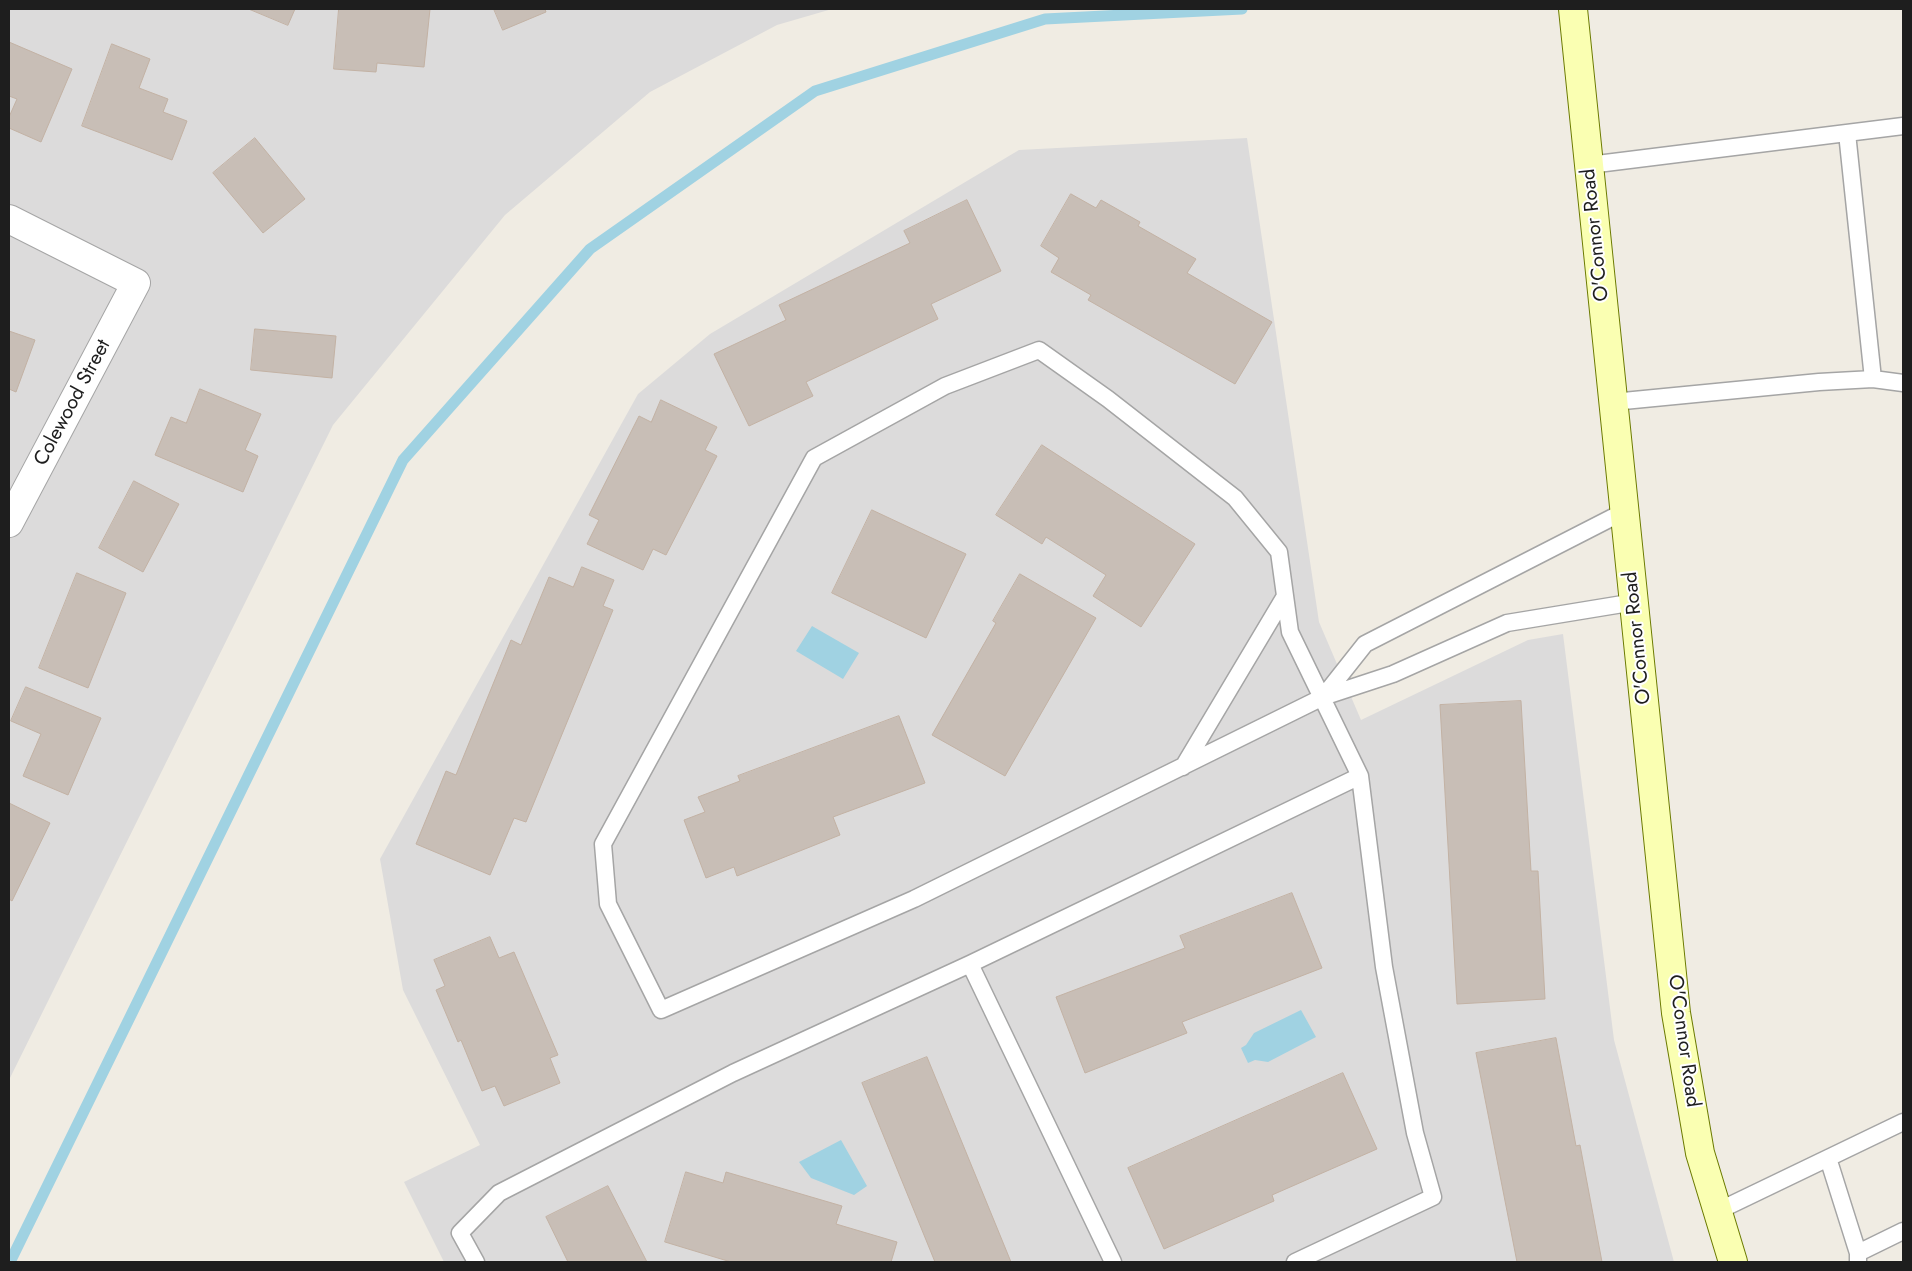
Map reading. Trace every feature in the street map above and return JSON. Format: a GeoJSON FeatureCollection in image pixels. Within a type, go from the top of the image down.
{"type":"FeatureCollection","features":[{"type":"Feature","properties":{"kind":"main road","name":"O'Connor Road"},"geometry":{"type":"LineString","coordinates":[[1573,9],[1676,1013],[1700,1153],[1733,1262]]}},
{"type":"Feature","properties":{"kind":"street","name":"Colewood Street"},"geometry":{"type":"LineString","coordinates":[[9,219],[136,283],[9,523]]}},
{"type":"Feature","properties":{"kind":"lane"},"geometry":{"type":"LineString","coordinates":[[1589,165],[1903,126]]}},
{"type":"Feature","properties":{"kind":"lane"},"geometry":{"type":"LineString","coordinates":[[1847,133],[1873,379]]}},
{"type":"Feature","properties":{"kind":"lane"},"geometry":{"type":"LineString","coordinates":[[1295,1262],[1433,1197],[1415,1132],[1384,967],[1360,776],[1323,698],[1290,632],[1279,552],[1235,498],[1108,399],[1039,350],[945,386],[814,458],[603,844],[608,904],[661,1010],[914,899],[1323,698],[1393,674],[1508,623],[1635,602]]}},
{"type":"Feature","properties":{"kind":"lane"},"geometry":{"type":"LineString","coordinates":[[1613,402],[1873,379],[1903,383]]}},
{"type":"Feature","properties":{"kind":"lane"},"geometry":{"type":"LineString","coordinates":[[1323,698],[1365,644],[1625,511]]}},
{"type":"Feature","properties":{"kind":"lane"},"geometry":{"type":"LineString","coordinates":[[1183,767],[1285,596]]}},
{"type":"Feature","properties":{"kind":"lane"},"geometry":{"type":"LineString","coordinates":[[476,1262],[460,1233],[499,1194],[733,1073],[970,964],[1360,776]]}},
{"type":"Feature","properties":{"kind":"lane"},"geometry":{"type":"LineString","coordinates":[[970,964],[1113,1262]]}},
{"type":"Feature","properties":{"kind":"lane"},"geometry":{"type":"LineString","coordinates":[[1718,1211],[1903,1122]]}},
{"type":"Feature","properties":{"kind":"lane"},"geometry":{"type":"LineString","coordinates":[[1828,1158],[1858,1257],[1903,1231]]}},
{"type":"Feature","properties":{"kind":"shaded area"},"geometry":{"type":"Polygon","coordinates":[[[9,9],[832,9],[777,25],[650,92],[505,215],[333,425],[9,1080],[9,9]]]}},
{"type":"Feature","properties":{"kind":"shaded area"},"geometry":{"type":"Polygon","coordinates":[[[1247,138],[1319,622],[1361,720],[1528,640],[1563,634],[1614,1040],[1674,1262],[444,1262],[404,1182],[480,1145],[403,990],[380,859],[638,394],[710,334],[1019,150],[1247,138]]]}},
{"type":"Feature","properties":{"kind":"water"},"geometry":{"type":"Polygon","coordinates":[[[812,626],[859,653],[843,679],[796,651],[812,626]]]}},
{"type":"Feature","properties":{"kind":"water"},"geometry":{"type":"Polygon","coordinates":[[[1301,1010],[1316,1037],[1268,1062],[1255,1060],[1248,1063],[1241,1048],[1246,1045],[1254,1033],[1301,1010]]]}},
{"type":"Feature","properties":{"kind":"water"},"geometry":{"type":"Polygon","coordinates":[[[841,1140],[867,1186],[854,1195],[811,1178],[799,1162],[841,1140]]]}},
{"type":"Feature","properties":{"kind":"building"},"geometry":{"type":"Polygon","coordinates":[[[249,9],[295,9],[288,25],[249,9]]]}},
{"type":"Feature","properties":{"kind":"building"},"geometry":{"type":"Polygon","coordinates":[[[339,9],[430,9],[424,67],[377,63],[376,72],[334,69],[339,9]]]}},
{"type":"Feature","properties":{"kind":"building"},"geometry":{"type":"Polygon","coordinates":[[[494,9],[545,9],[546,12],[503,30],[494,9]]]}},
{"type":"Feature","properties":{"kind":"building"},"geometry":{"type":"Polygon","coordinates":[[[9,42],[72,69],[41,142],[9,128],[9,117],[17,99],[9,96],[9,42]]]}},
{"type":"Feature","properties":{"kind":"building"},"geometry":{"type":"Polygon","coordinates":[[[112,44],[150,59],[139,88],[168,99],[163,112],[187,121],[172,160],[82,126],[112,44]]]}},
{"type":"Feature","properties":{"kind":"building"},"geometry":{"type":"Polygon","coordinates":[[[255,138],[305,199],[263,233],[213,173],[255,138]]]}},
{"type":"Feature","properties":{"kind":"building"},"geometry":{"type":"Polygon","coordinates":[[[1071,194],[1096,208],[1101,200],[1140,222],[1138,226],[1196,259],[1187,273],[1272,322],[1235,384],[1088,300],[1091,295],[1051,272],[1059,258],[1041,246],[1071,194]]]}},
{"type":"Feature","properties":{"kind":"building"},"geometry":{"type":"Polygon","coordinates":[[[967,200],[1001,271],[931,304],[938,319],[806,382],[813,396],[749,426],[714,354],[786,320],[779,305],[910,243],[904,231],[967,200]]]}},
{"type":"Feature","properties":{"kind":"building"},"geometry":{"type":"Polygon","coordinates":[[[255,329],[336,336],[332,378],[251,370],[255,329]]]}},
{"type":"Feature","properties":{"kind":"building"},"geometry":{"type":"Polygon","coordinates":[[[9,331],[35,340],[16,392],[9,389],[9,331]]]}},
{"type":"Feature","properties":{"kind":"building"},"geometry":{"type":"Polygon","coordinates":[[[200,389],[261,414],[245,450],[258,456],[243,492],[155,455],[171,417],[186,423],[200,389]]]}},
{"type":"Feature","properties":{"kind":"building"},"geometry":{"type":"Polygon","coordinates":[[[661,400],[717,427],[705,450],[717,456],[666,555],[653,549],[643,570],[587,544],[599,520],[589,515],[639,416],[651,422],[661,400]]]}},
{"type":"Feature","properties":{"kind":"building"},"geometry":{"type":"Polygon","coordinates":[[[1042,445],[1195,544],[1141,627],[1093,596],[1106,575],[1046,537],[1042,544],[996,515],[1042,445]]]}},
{"type":"Feature","properties":{"kind":"building"},"geometry":{"type":"Polygon","coordinates":[[[134,481],[179,504],[143,572],[99,548],[134,481]]]}},
{"type":"Feature","properties":{"kind":"building"},"geometry":{"type":"Polygon","coordinates":[[[872,510],[966,554],[926,638],[832,593],[872,510]]]}},
{"type":"Feature","properties":{"kind":"building"},"geometry":{"type":"Polygon","coordinates":[[[582,567],[614,580],[603,606],[613,610],[526,822],[514,818],[490,875],[416,844],[446,771],[456,775],[511,640],[521,645],[549,577],[573,587],[582,567]]]}},
{"type":"Feature","properties":{"kind":"building"},"geometry":{"type":"Polygon","coordinates":[[[77,573],[126,593],[88,688],[39,668],[77,573]]]}},
{"type":"Feature","properties":{"kind":"building"},"geometry":{"type":"Polygon","coordinates":[[[1020,574],[1096,618],[1005,776],[932,735],[996,623],[993,621],[1020,574]]]}},
{"type":"Feature","properties":{"kind":"building"},"geometry":{"type":"Polygon","coordinates":[[[26,687],[101,718],[68,795],[23,776],[41,734],[11,721],[26,687]]]}},
{"type":"Feature","properties":{"kind":"building"},"geometry":{"type":"Polygon","coordinates":[[[1521,701],[1531,871],[1538,871],[1545,999],[1457,1004],[1440,705],[1521,701]]]}},
{"type":"Feature","properties":{"kind":"building"},"geometry":{"type":"Polygon","coordinates":[[[899,716],[925,783],[833,817],[840,835],[737,876],[734,867],[706,878],[684,820],[705,812],[698,797],[740,781],[738,776],[899,716]]]}},
{"type":"Feature","properties":{"kind":"building"},"geometry":{"type":"Polygon","coordinates":[[[9,803],[50,823],[12,901],[9,899],[9,803]]]}},
{"type":"Feature","properties":{"kind":"building"},"geometry":{"type":"Polygon","coordinates":[[[1292,893],[1322,968],[1182,1022],[1187,1033],[1085,1073],[1056,997],[1185,948],[1180,936],[1292,893]]]}},
{"type":"Feature","properties":{"kind":"building"},"geometry":{"type":"Polygon","coordinates":[[[490,937],[499,958],[514,952],[558,1055],[550,1058],[560,1083],[504,1106],[495,1086],[482,1091],[461,1040],[458,1042],[436,990],[445,986],[434,960],[490,937]]]}},
{"type":"Feature","properties":{"kind":"building"},"geometry":{"type":"Polygon","coordinates":[[[1556,1038],[1576,1146],[1580,1145],[1602,1262],[1517,1262],[1476,1053],[1556,1038]]]}},
{"type":"Feature","properties":{"kind":"building"},"geometry":{"type":"Polygon","coordinates":[[[927,1057],[1011,1262],[935,1262],[862,1083],[927,1057]]]}},
{"type":"Feature","properties":{"kind":"building"},"geometry":{"type":"Polygon","coordinates":[[[1343,1073],[1377,1149],[1272,1195],[1274,1201],[1164,1249],[1128,1168],[1343,1073]]]}},
{"type":"Feature","properties":{"kind":"building"},"geometry":{"type":"Polygon","coordinates":[[[686,1172],[723,1183],[726,1172],[842,1206],[836,1224],[897,1242],[891,1262],[731,1262],[665,1242],[686,1172]]]}},
{"type":"Feature","properties":{"kind":"building"},"geometry":{"type":"Polygon","coordinates":[[[608,1186],[647,1262],[568,1262],[546,1217],[608,1186]]]}},
{"type":"Feature","properties":{"kind":"waterway"},"geometry":{"type":"LineString","coordinates":[[10,1262],[403,460],[590,249],[815,91],[1045,19],[1242,9]]}}]}
